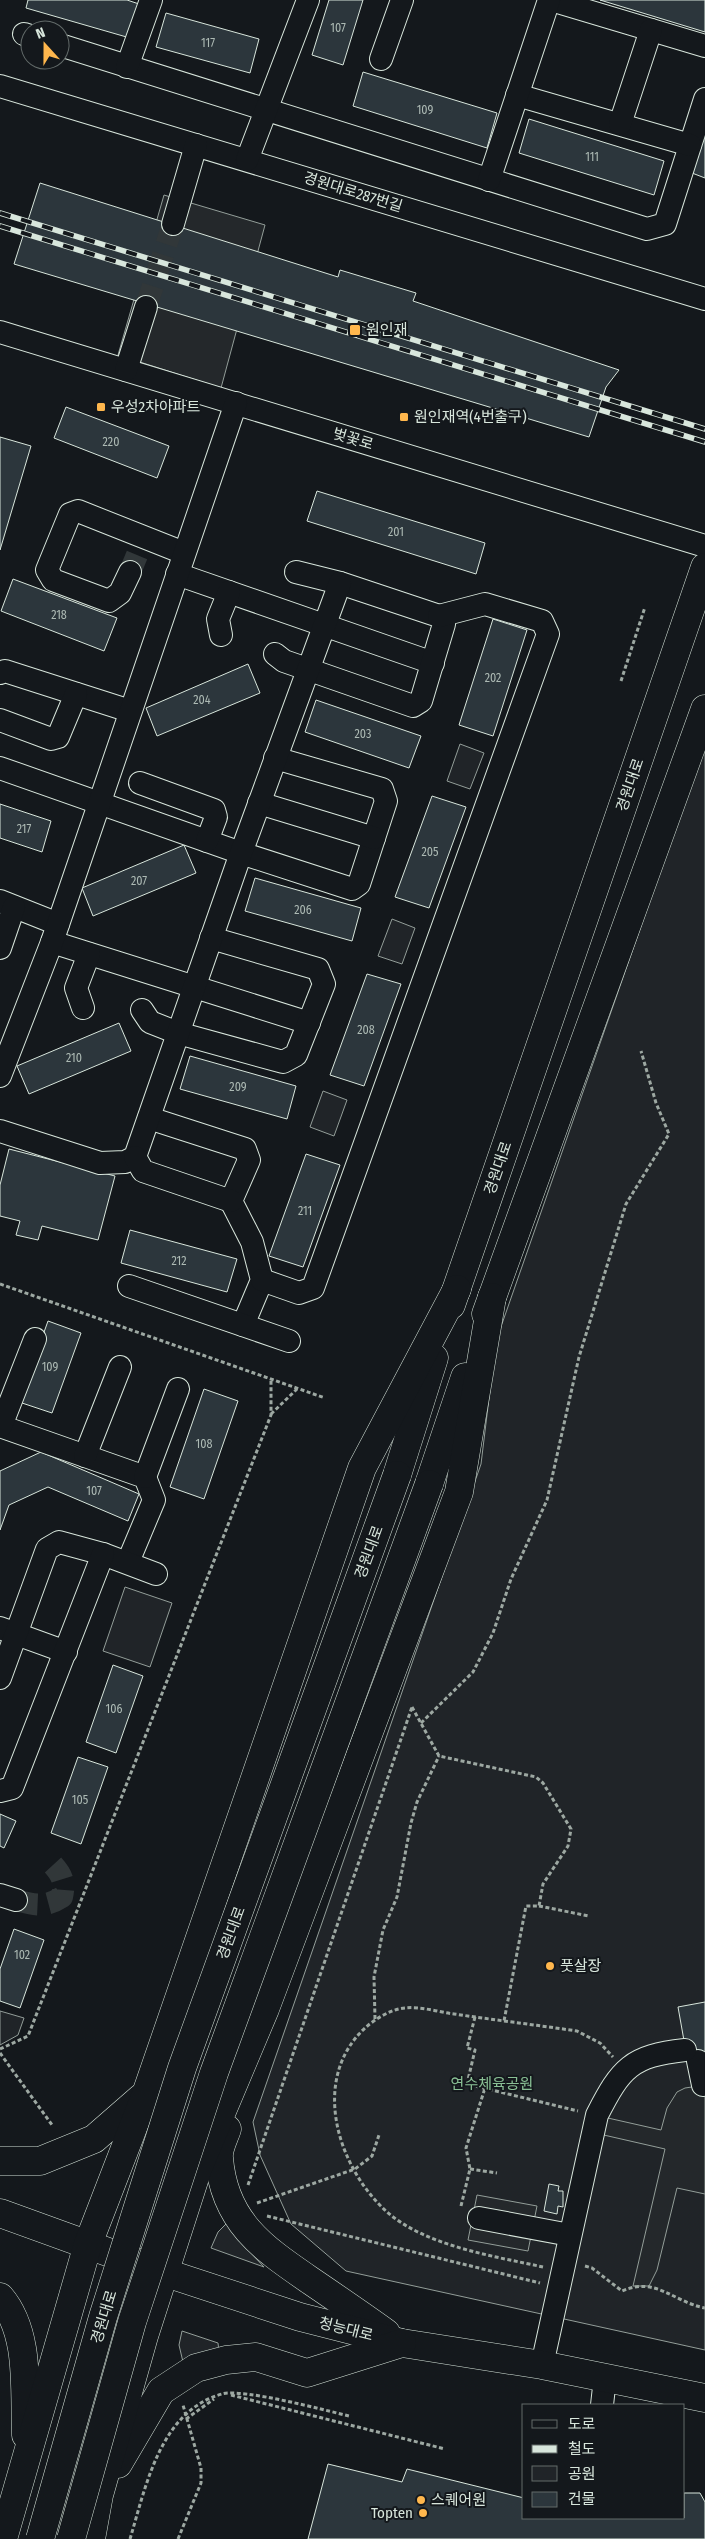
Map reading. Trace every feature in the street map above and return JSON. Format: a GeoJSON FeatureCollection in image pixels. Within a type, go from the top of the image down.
{"type":"FeatureCollection","features":[{"type":"Feature","properties":{"kind":"main road","name":"경원대로"},"geometry":{"type":"LineString","coordinates":[[40,2539],[103,2317],[182,2068],[397,1475],[457,1289],[705,566]]}},
{"type":"Feature","properties":{"kind":"main road","name":"경원대로"},"geometry":{"type":"LineString","coordinates":[[71,2539],[132,2322],[214,2073],[429,1484],[492,1297],[705,709]]}},
{"type":"Feature","properties":{"kind":"main road"},"geometry":{"type":"LineString","coordinates":[[4,2539],[88,2244],[146,2094],[362,1468],[457,1289]]}},
{"type":"Feature","properties":{"kind":"main road"},"geometry":{"type":"LineString","coordinates":[[91,2539],[99,2496],[163,2272],[198,2168],[265,2009],[459,1492],[492,1297]]}},
{"type":"Feature","properties":{"kind":"main road"},"geometry":{"type":"LineString","coordinates":[[265,2009],[219,2157],[234,2211],[261,2245],[284,2264],[402,2343]]}},
{"type":"Feature","properties":{"kind":"main road"},"geometry":{"type":"LineString","coordinates":[[0,2161],[40,2161],[94,2139],[146,2094]]}},
{"type":"Feature","properties":{"kind":"main road","name":"청능대로"},"geometry":{"type":"LineString","coordinates":[[0,2213],[163,2272],[300,2318],[402,2343],[542,2365],[705,2398]]}},
{"type":"Feature","properties":{"kind":"main road"},"geometry":{"type":"LineString","coordinates":[[0,2297],[16,2323],[21,2343],[24,2361],[27,2456]]}},
{"type":"Feature","properties":{"kind":"main road"},"geometry":{"type":"LineString","coordinates":[[99,2496],[160,2391],[196,2368],[226,2360],[256,2358],[307,2373],[402,2343]]}},
{"type":"Feature","properties":{"kind":"street"},"geometry":{"type":"LineString","coordinates":[[127,67],[151,0]]}},
{"type":"Feature","properties":{"kind":"street"},"geometry":{"type":"LineString","coordinates":[[247,160],[308,0]]}},
{"type":"Feature","properties":{"kind":"street"},"geometry":{"type":"LineString","coordinates":[[381,59],[402,0]]}},
{"type":"Feature","properties":{"kind":"street"},"geometry":{"type":"LineString","coordinates":[[489,180],[550,0],[705,46]]}},
{"type":"Feature","properties":{"kind":"street"},"geometry":{"type":"LineString","coordinates":[[620,124],[651,30]]}},
{"type":"Feature","properties":{"kind":"street"},"geometry":{"type":"LineString","coordinates":[[70,48],[647,229],[665,224],[705,100]]}},
{"type":"Feature","properties":{"kind":"street","name":"경원대로287번길"},"geometry":{"type":"LineString","coordinates":[[0,86],[705,299]]}},
{"type":"Feature","properties":{"kind":"street"},"geometry":{"type":"LineString","coordinates":[[517,95],[690,145]]}},
{"type":"Feature","properties":{"kind":"street"},"geometry":{"type":"LineString","coordinates":[[173,224],[196,145]]}},
{"type":"Feature","properties":{"kind":"street"},"geometry":{"type":"LineString","coordinates":[[126,370],[146,307]]}},
{"type":"Feature","properties":{"kind":"street","name":"벚꽃로"},"geometry":{"type":"LineString","coordinates":[[0,332],[705,546]]}},
{"type":"Feature","properties":{"kind":"street"},"geometry":{"type":"LineString","coordinates":[[0,1076],[54,933],[236,403]]}},
{"type":"Feature","properties":{"kind":"street"},"geometry":{"type":"LineString","coordinates":[[130,572],[120,593],[109,601],[53,580],[47,570],[70,514],[78,511],[180,564],[229,592],[433,664]]}},
{"type":"Feature","properties":{"kind":"street"},"geometry":{"type":"LineString","coordinates":[[262,1280],[299,1294],[313,1288],[548,634],[542,621],[485,604],[439,616],[340,583],[296,572]]}},
{"type":"Feature","properties":{"kind":"street"},"geometry":{"type":"LineString","coordinates":[[0,1131],[100,1163],[125,1162],[135,1157],[240,853],[340,583]]}},
{"type":"Feature","properties":{"kind":"street"},"geometry":{"type":"LineString","coordinates":[[221,635],[218,619],[229,592]]}},
{"type":"Feature","properties":{"kind":"street"},"geometry":{"type":"LineString","coordinates":[[275,654],[284,661],[309,668],[413,706],[421,701],[433,664],[444,624],[439,616]]}},
{"type":"Feature","properties":{"kind":"street"},"geometry":{"type":"LineString","coordinates":[[0,673],[5,670],[130,711]]}},
{"type":"Feature","properties":{"kind":"street"},"geometry":{"type":"LineString","coordinates":[[0,720],[51,739],[58,738],[76,694]]}},
{"type":"Feature","properties":{"kind":"street"},"geometry":{"type":"LineString","coordinates":[[0,768],[240,853],[352,889],[359,884],[386,801],[382,789],[276,758]]}},
{"type":"Feature","properties":{"kind":"street"},"geometry":{"type":"LineString","coordinates":[[140,783],[214,810],[216,817],[207,841]]}},
{"type":"Feature","properties":{"kind":"street"},"geometry":{"type":"LineString","coordinates":[[259,803],[374,838]]}},
{"type":"Feature","properties":{"kind":"street"},"geometry":{"type":"LineString","coordinates":[[0,948],[7,904],[90,954],[194,988],[309,1022]]}},
{"type":"Feature","properties":{"kind":"street"},"geometry":{"type":"LineString","coordinates":[[142,1010],[150,1022],[178,1033],[283,1062],[296,1055],[324,984],[318,969],[211,938]]}},
{"type":"Feature","properties":{"kind":"street"},"geometry":{"type":"LineString","coordinates":[[83,1008],[76,988],[90,954]]}},
{"type":"Feature","properties":{"kind":"street"},"geometry":{"type":"LineString","coordinates":[[149,1118],[245,1149],[249,1160],[232,1201]]}},
{"type":"Feature","properties":{"kind":"street"},"geometry":{"type":"LineString","coordinates":[[135,1157],[143,1171],[232,1201],[252,1242],[262,1280],[243,1325]]}},
{"type":"Feature","properties":{"kind":"street"},"geometry":{"type":"LineString","coordinates":[[129,1286],[289,1341]]}},
{"type":"Feature","properties":{"kind":"street"},"geometry":{"type":"LineString","coordinates":[[35,1339],[0,1426],[145,1477]]}},
{"type":"Feature","properties":{"kind":"street"},"geometry":{"type":"LineString","coordinates":[[85,1456],[120,1366]]}},
{"type":"Feature","properties":{"kind":"street"},"geometry":{"type":"LineString","coordinates":[[128,1562],[154,1500],[145,1477],[178,1389]]}},
{"type":"Feature","properties":{"kind":"street"},"geometry":{"type":"LineString","coordinates":[[0,1678],[8,1631],[47,1549],[59,1542],[128,1562],[156,1574]]}},
{"type":"Feature","properties":{"kind":"street"},"geometry":{"type":"LineString","coordinates":[[0,1791],[12,1788],[103,1554]]}},
{"type":"Feature","properties":{"kind":"street"},"geometry":{"type":"LineString","coordinates":[[8,1631],[66,1652]]}},
{"type":"Feature","properties":{"kind":"street"},"geometry":{"type":"LineString","coordinates":[[542,2365],[597,2115],[607,2095],[625,2070],[640,2059],[655,2053],[692,2056],[703,2085]]}},
{"type":"Feature","properties":{"kind":"street"},"geometry":{"type":"LineString","coordinates":[[469,2215],[570,2235]]}},
{"type":"Feature","properties":{"kind":"street"},"geometry":{"type":"LineString","coordinates":[[602,2404],[605,2378]]}},
{"type":"Feature","properties":{"kind":"path"},"geometry":{"type":"LineString","coordinates":[[621,681],[645,607]]}},
{"type":"Feature","properties":{"kind":"path"},"geometry":{"type":"LineString","coordinates":[[421,1723],[473,1672],[493,1633],[511,1579],[547,1500],[578,1357],[626,1204],[669,1134],[656,1103],[641,1051]]}},
{"type":"Feature","properties":{"kind":"path"},"geometry":{"type":"LineString","coordinates":[[0,1284],[325,1398]]}},
{"type":"Feature","properties":{"kind":"path"},"geometry":{"type":"LineString","coordinates":[[52,2124],[0,2051],[28,2036],[271,1415],[271,1380]]}},
{"type":"Feature","properties":{"kind":"path"},"geometry":{"type":"LineString","coordinates":[[271,1415],[297,1389]]}},
{"type":"Feature","properties":{"kind":"path"},"geometry":{"type":"LineString","coordinates":[[246,2190],[412,1707],[438,1756]]}},
{"type":"Feature","properties":{"kind":"path"},"geometry":{"type":"LineString","coordinates":[[438,1756],[536,1777],[543,1783],[571,1829],[568,1846],[555,1863],[543,1884],[538,1906]]}},
{"type":"Feature","properties":{"kind":"path"},"geometry":{"type":"LineString","coordinates":[[375,2018],[374,1977],[383,1930],[397,1897],[411,1823],[417,1802],[438,1756]]}},
{"type":"Feature","properties":{"kind":"path"},"geometry":{"type":"LineString","coordinates":[[504,2021],[526,1906],[538,1906],[589,1916]]}},
{"type":"Feature","properties":{"kind":"path"},"geometry":{"type":"LineString","coordinates":[[562,2273],[467,2250],[420,2232],[388,2213],[368,2192],[338,2132],[333,2101],[340,2065],[353,2039],[375,2018],[404,2008],[577,2031],[600,2043],[625,2070]]}},
{"type":"Feature","properties":{"kind":"path"},"geometry":{"type":"LineString","coordinates":[[475,2017],[468,2048],[476,2050],[467,2084],[597,2115]]}},
{"type":"Feature","properties":{"kind":"path"},"geometry":{"type":"LineString","coordinates":[[469,2215],[470,2169],[466,2148],[485,2088]]}},
{"type":"Feature","properties":{"kind":"path"},"geometry":{"type":"LineString","coordinates":[[249,2206],[355,2169],[372,2156],[379,2135]]}},
{"type":"Feature","properties":{"kind":"path"},"geometry":{"type":"LineString","coordinates":[[470,2169],[496,2173]]}},
{"type":"Feature","properties":{"kind":"path"},"geometry":{"type":"LineString","coordinates":[[259,2214],[562,2273],[592,2268],[622,2291],[633,2286],[649,2286],[673,2294],[693,2306],[705,2308]]}},
{"type":"Feature","properties":{"kind":"path"},"geometry":{"type":"LineString","coordinates":[[222,2394],[445,2449]]}},
{"type":"Feature","properties":{"kind":"path"},"geometry":{"type":"LineString","coordinates":[[130,2539],[150,2471],[173,2426],[186,2418],[198,2406],[222,2394],[245,2394],[350,2416]]}},
{"type":"Feature","properties":{"kind":"path"},"geometry":{"type":"LineString","coordinates":[[178,2539],[201,2483],[201,2468],[186,2418]]}},
{"type":"Feature","properties":{"kind":"green space","name":"연수체육공원"},"geometry":{"type":"Polygon","coordinates":[[[705,743],[705,2350],[346,2271],[291,2224],[260,2155],[253,2122],[481,1464],[496,1341],[705,743]]]}},
{"type":"Feature","properties":{"kind":"green space"},"geometry":{"type":"Polygon","coordinates":[[[460,744],[484,753],[470,789],[447,781],[460,744]]]}},
{"type":"Feature","properties":{"kind":"green space"},"geometry":{"type":"Polygon","coordinates":[[[392,919],[415,928],[402,964],[378,956],[392,919]]]}},
{"type":"Feature","properties":{"kind":"green space"},"geometry":{"type":"Polygon","coordinates":[[[323,1091],[347,1100],[334,1136],[310,1127],[323,1091]]]}},
{"type":"Feature","properties":{"kind":"green space"},"geometry":{"type":"Polygon","coordinates":[[[125,1587],[172,1603],[150,1667],[103,1651],[125,1587]]]}},
{"type":"Feature","properties":{"kind":"green space"},"geometry":{"type":"Polygon","coordinates":[[[0,2011],[24,2018],[18,2035],[0,2045],[0,2011]]]}},
{"type":"Feature","properties":{"kind":"green space"},"geometry":{"type":"Polygon","coordinates":[[[229,2221],[250,2252],[264,2267],[211,2248],[218,2232],[229,2221]]]}},
{"type":"Feature","properties":{"kind":"green space"},"geometry":{"type":"Polygon","coordinates":[[[182,2331],[218,2343],[219,2352],[183,2362],[179,2345],[182,2331]]]}},
{"type":"Feature","properties":{"kind":"shaded area"},"geometry":{"type":"Polygon","coordinates":[[[164,195],[265,225],[221,388],[118,355],[164,195]]]}},
{"type":"Feature","properties":{"kind":"shaded area"},"geometry":{"type":"Polygon","coordinates":[[[705,2085],[705,2194],[677,2188],[657,2270],[649,2286],[633,2286],[665,2149],[595,2133],[599,2116],[661,2130],[667,2108],[677,2092],[685,2088],[705,2085]]]}},
{"type":"Feature","properties":{"kind":"shaded area"},"geometry":{"type":"Polygon","coordinates":[[[477,2195],[537,2206],[528,2251],[468,2240],[477,2195]]]}},
{"type":"Feature","properties":{"kind":"building"},"geometry":{"type":"Polygon","coordinates":[[[28,0],[127,0],[139,4],[130,38],[26,8],[28,0]]]}},
{"type":"Feature","properties":{"kind":"building"},"geometry":{"type":"Polygon","coordinates":[[[329,0],[363,0],[343,65],[312,55],[329,0]]]}},
{"type":"Feature","properties":{"kind":"building"},"geometry":{"type":"Polygon","coordinates":[[[600,0],[705,0],[705,32],[600,0]]]}},
{"type":"Feature","properties":{"kind":"building"},"geometry":{"type":"Polygon","coordinates":[[[166,13],[259,39],[250,73],[156,47],[166,13]]]}},
{"type":"Feature","properties":{"kind":"building"},"geometry":{"type":"Polygon","coordinates":[[[363,72],[497,113],[487,148],[353,106],[363,72]]]}},
{"type":"Feature","properties":{"kind":"building"},"geometry":{"type":"Polygon","coordinates":[[[529,119],[664,161],[654,195],[519,153],[529,119]]]}},
{"type":"Feature","properties":{"kind":"building"},"geometry":{"type":"Polygon","coordinates":[[[705,132],[705,178],[692,173],[705,132]]]}},
{"type":"Feature","properties":{"kind":"building"},"geometry":{"type":"Polygon","coordinates":[[[40,183],[338,277],[340,270],[416,293],[413,301],[619,370],[606,387],[589,437],[14,264],[40,183]]]}},
{"type":"Feature","properties":{"kind":"building"},"geometry":{"type":"Polygon","coordinates":[[[66,407],[169,446],[157,478],[54,438],[66,407]]]}},
{"type":"Feature","properties":{"kind":"building"},"geometry":{"type":"Polygon","coordinates":[[[0,437],[31,446],[0,550],[0,437]]]}},
{"type":"Feature","properties":{"kind":"building"},"geometry":{"type":"Polygon","coordinates":[[[317,491],[485,543],[476,574],[307,521],[317,491]]]}},
{"type":"Feature","properties":{"kind":"building"},"geometry":{"type":"Polygon","coordinates":[[[13,579],[117,618],[104,651],[1,611],[13,579]]]}},
{"type":"Feature","properties":{"kind":"building"},"geometry":{"type":"Polygon","coordinates":[[[493,619],[527,630],[493,736],[459,725],[493,619]]]}},
{"type":"Feature","properties":{"kind":"building"},"geometry":{"type":"Polygon","coordinates":[[[248,664],[260,693],[157,736],[146,708],[248,664]]]}},
{"type":"Feature","properties":{"kind":"building"},"geometry":{"type":"Polygon","coordinates":[[[316,700],[421,736],[409,768],[305,732],[316,700]]]}},
{"type":"Feature","properties":{"kind":"building"},"geometry":{"type":"Polygon","coordinates":[[[432,796],[466,807],[429,908],[395,897],[432,796]]]}},
{"type":"Feature","properties":{"kind":"building"},"geometry":{"type":"Polygon","coordinates":[[[0,804],[51,821],[42,852],[0,838],[0,804]]]}},
{"type":"Feature","properties":{"kind":"building"},"geometry":{"type":"Polygon","coordinates":[[[184,845],[196,873],[93,916],[82,888],[184,845]]]}},
{"type":"Feature","properties":{"kind":"building"},"geometry":{"type":"Polygon","coordinates":[[[255,878],[361,908],[352,941],[245,911],[255,878]]]}},
{"type":"Feature","properties":{"kind":"building"},"geometry":{"type":"Polygon","coordinates":[[[367,974],[401,984],[364,1086],[330,1075],[367,974]]]}},
{"type":"Feature","properties":{"kind":"building"},"geometry":{"type":"Polygon","coordinates":[[[119,1023],[131,1051],[29,1094],[17,1066],[119,1023]]]}},
{"type":"Feature","properties":{"kind":"building"},"geometry":{"type":"Polygon","coordinates":[[[190,1056],[296,1086],[287,1119],[180,1089],[190,1056]]]}},
{"type":"Feature","properties":{"kind":"building"},"geometry":{"type":"Polygon","coordinates":[[[9,1149],[115,1176],[98,1240],[42,1226],[38,1240],[16,1235],[20,1221],[0,1216],[0,1185],[9,1149]]]}},
{"type":"Feature","properties":{"kind":"building"},"geometry":{"type":"Polygon","coordinates":[[[306,1154],[340,1165],[303,1267],[269,1256],[306,1154]]]}},
{"type":"Feature","properties":{"kind":"building"},"geometry":{"type":"Polygon","coordinates":[[[130,1230],[237,1259],[227,1292],[121,1263],[130,1230]]]}},
{"type":"Feature","properties":{"kind":"building"},"geometry":{"type":"Polygon","coordinates":[[[48,1321],[81,1333],[52,1413],[19,1402],[48,1321]]]}},
{"type":"Feature","properties":{"kind":"building"},"geometry":{"type":"Polygon","coordinates":[[[204,1389],[238,1401],[204,1499],[170,1487],[204,1389]]]}},
{"type":"Feature","properties":{"kind":"building"},"geometry":{"type":"Polygon","coordinates":[[[41,1452],[139,1494],[128,1521],[48,1487],[9,1505],[0,1530],[0,1471],[41,1452]]]}},
{"type":"Feature","properties":{"kind":"building"},"geometry":{"type":"Polygon","coordinates":[[[113,1665],[143,1676],[116,1753],[86,1742],[113,1665]]]}},
{"type":"Feature","properties":{"kind":"building"},"geometry":{"type":"Polygon","coordinates":[[[78,1757],[108,1767],[81,1844],[51,1833],[78,1757]]]}},
{"type":"Feature","properties":{"kind":"building"},"geometry":{"type":"Polygon","coordinates":[[[0,1814],[16,1821],[4,1848],[0,1846],[0,1814]]]}},
{"type":"Feature","properties":{"kind":"building"},"geometry":{"type":"Polygon","coordinates":[[[14,1929],[44,1940],[20,2008],[0,2001],[0,1969],[14,1929]]]}},
{"type":"Feature","properties":{"kind":"building"},"geometry":{"type":"Polygon","coordinates":[[[705,2002],[705,2059],[688,2063],[678,2007],[705,2002]]]}},
{"type":"Feature","properties":{"kind":"building"},"geometry":{"type":"Polygon","coordinates":[[[549,2184],[559,2186],[558,2191],[563,2191],[563,2207],[558,2206],[557,2214],[544,2211],[549,2184]]]}},
{"type":"Feature","properties":{"kind":"building","name":"스퀘어원"},"geometry":{"type":"Polygon","coordinates":[[[328,2464],[402,2482],[407,2469],[522,2498],[522,2519],[685,2519],[685,2493],[700,2493],[705,2502],[705,2539],[308,2539],[328,2464]]]}},
{"type":"Feature","properties":{"kind":"tunnel"},"geometry":{"type":"LineString","coordinates":[[146,307],[173,224]]}},
{"type":"Feature","properties":{"kind":"tunnel"},"geometry":{"type":"LineString","coordinates":[[130,572],[137,555]]}},
{"type":"Feature","properties":{"kind":"tunnel"},"geometry":{"type":"LineString","coordinates":[[16,1900],[39,1905],[50,1903],[62,1897],[62,1880],[53,1865]]}},
{"type":"Feature","properties":{"kind":"railway"},"geometry":{"type":"LineString","coordinates":[[0,213],[705,429]]}},
{"type":"Feature","properties":{"kind":"railway"},"geometry":{"type":"LineString","coordinates":[[0,226],[705,442]]}},
{"type":"Feature","properties":{"kind":"place","name":"원인재"},"geometry":{"type":"Point","coordinates":[355,330]}},
{"type":"Feature","properties":{"kind":"place","name":"우성2차아파트"},"geometry":{"type":"Point","coordinates":[101,407]}},
{"type":"Feature","properties":{"kind":"place","name":"원인재역(4번출구)"},"geometry":{"type":"Point","coordinates":[404,417]}},
{"type":"Feature","properties":{"kind":"place","name":"풋살장"},"geometry":{"type":"Point","coordinates":[550,1966]}},
{"type":"Feature","properties":{"kind":"place","name":"스퀘어원"},"geometry":{"type":"Point","coordinates":[421,2500]}},
{"type":"Feature","properties":{"kind":"place","name":"Topten"},"geometry":{"type":"Point","coordinates":[423,2513]}}]}
